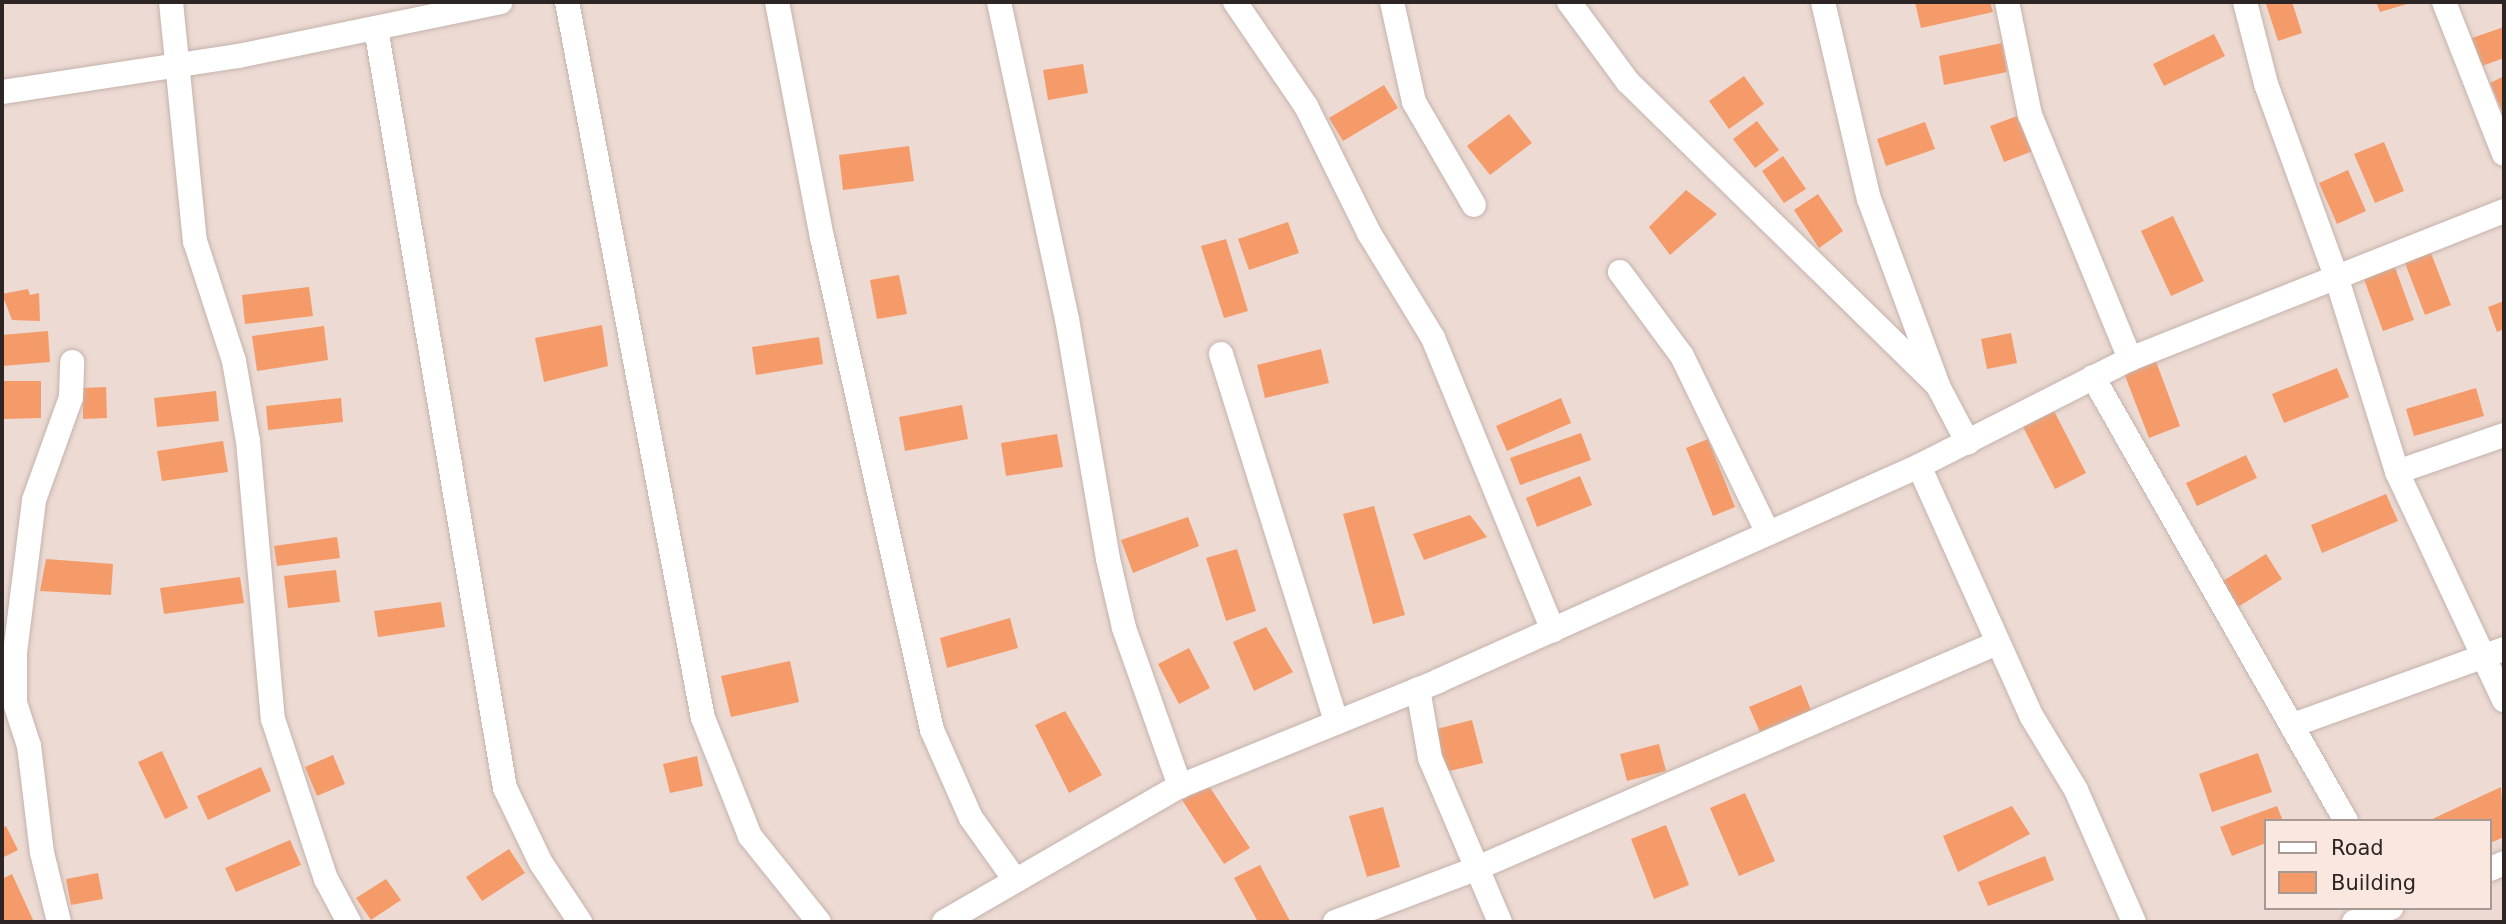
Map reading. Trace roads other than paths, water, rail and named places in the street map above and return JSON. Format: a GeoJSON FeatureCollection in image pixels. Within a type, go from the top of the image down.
{"type":"FeatureCollection","features":[{"type":"Feature","properties":{"kind":"street"},"geometry":{"type":"LineString","coordinates":[[171,2],[174,66],[195,241],[234,361],[248,441],[273,719],[326,879],[349,922]]}},
{"type":"Feature","properties":{"kind":"street"},"geometry":{"type":"LineString","coordinates":[[2,92],[174,66],[501,2]]}},
{"type":"Feature","properties":{"kind":"street"},"geometry":{"type":"LineString","coordinates":[[567,2],[703,718],[750,836],[820,922]]}},
{"type":"Feature","properties":{"kind":"street"},"geometry":{"type":"LineString","coordinates":[[776,2],[822,237],[932,730],[971,818],[1016,881]]}},
{"type":"Feature","properties":{"kind":"street"},"geometry":{"type":"LineString","coordinates":[[999,2],[1067,319],[1108,559],[1125,628],[1180,786]]}},
{"type":"Feature","properties":{"kind":"street"},"geometry":{"type":"LineString","coordinates":[[1235,2],[1306,106],[1369,233],[1433,338],[1553,630]]}},
{"type":"Feature","properties":{"kind":"street"},"geometry":{"type":"LineString","coordinates":[[1392,2],[1414,102],[1474,205]]}},
{"type":"Feature","properties":{"kind":"street"},"geometry":{"type":"LineString","coordinates":[[1569,2],[1628,82],[1938,386]]}},
{"type":"Feature","properties":{"kind":"street"},"geometry":{"type":"LineString","coordinates":[[1823,2],[1869,199],[1938,386],[1968,443]]}},
{"type":"Feature","properties":{"kind":"street"},"geometry":{"type":"LineString","coordinates":[[2007,2],[2030,115],[2130,359]]}},
{"type":"Feature","properties":{"kind":"street"},"geometry":{"type":"LineString","coordinates":[[2245,2],[2266,84],[2336,275],[2397,472],[2495,653],[2504,700]]}},
{"type":"Feature","properties":{"kind":"street"},"geometry":{"type":"LineString","coordinates":[[2444,2],[2504,154]]}},
{"type":"Feature","properties":{"kind":"street"},"geometry":{"type":"LineString","coordinates":[[376,28],[505,788],[541,863],[580,922]]}},
{"type":"Feature","properties":{"kind":"street"},"geometry":{"type":"LineString","coordinates":[[944,922],[1180,786],[1418,689],[1919,466],[2130,359],[2336,275],[2504,212]]}},
{"type":"Feature","properties":{"kind":"street"},"geometry":{"type":"LineString","coordinates":[[1620,272],[1682,356],[1768,533]]}},
{"type":"Feature","properties":{"kind":"street"},"geometry":{"type":"LineString","coordinates":[[1221,354],[1336,722]]}},
{"type":"Feature","properties":{"kind":"street"},"geometry":{"type":"LineString","coordinates":[[60,922],[42,853],[29,746],[15,703],[15,653],[34,500],[71,397],[72,362]]}},
{"type":"Feature","properties":{"kind":"street"},"geometry":{"type":"LineString","coordinates":[[2093,377],[2231,622],[2296,724],[2345,819]]}},
{"type":"Feature","properties":{"kind":"street"},"geometry":{"type":"LineString","coordinates":[[2397,472],[2504,435]]}},
{"type":"Feature","properties":{"kind":"street"},"geometry":{"type":"LineString","coordinates":[[1919,466],[2032,717],[2076,790],[2134,922]]}},
{"type":"Feature","properties":{"kind":"street"},"geometry":{"type":"LineString","coordinates":[[1335,922],[1475,869],[1997,642]]}},
{"type":"Feature","properties":{"kind":"street"},"geometry":{"type":"LineString","coordinates":[[2296,724],[2495,653]]}},
{"type":"Feature","properties":{"kind":"street"},"geometry":{"type":"LineString","coordinates":[[1418,689],[1430,758],[1475,869],[1500,922]]}},
{"type":"Feature","properties":{"kind":"street"},"geometry":{"type":"LineString","coordinates":[[2354,922],[2386,910]]}}]}
